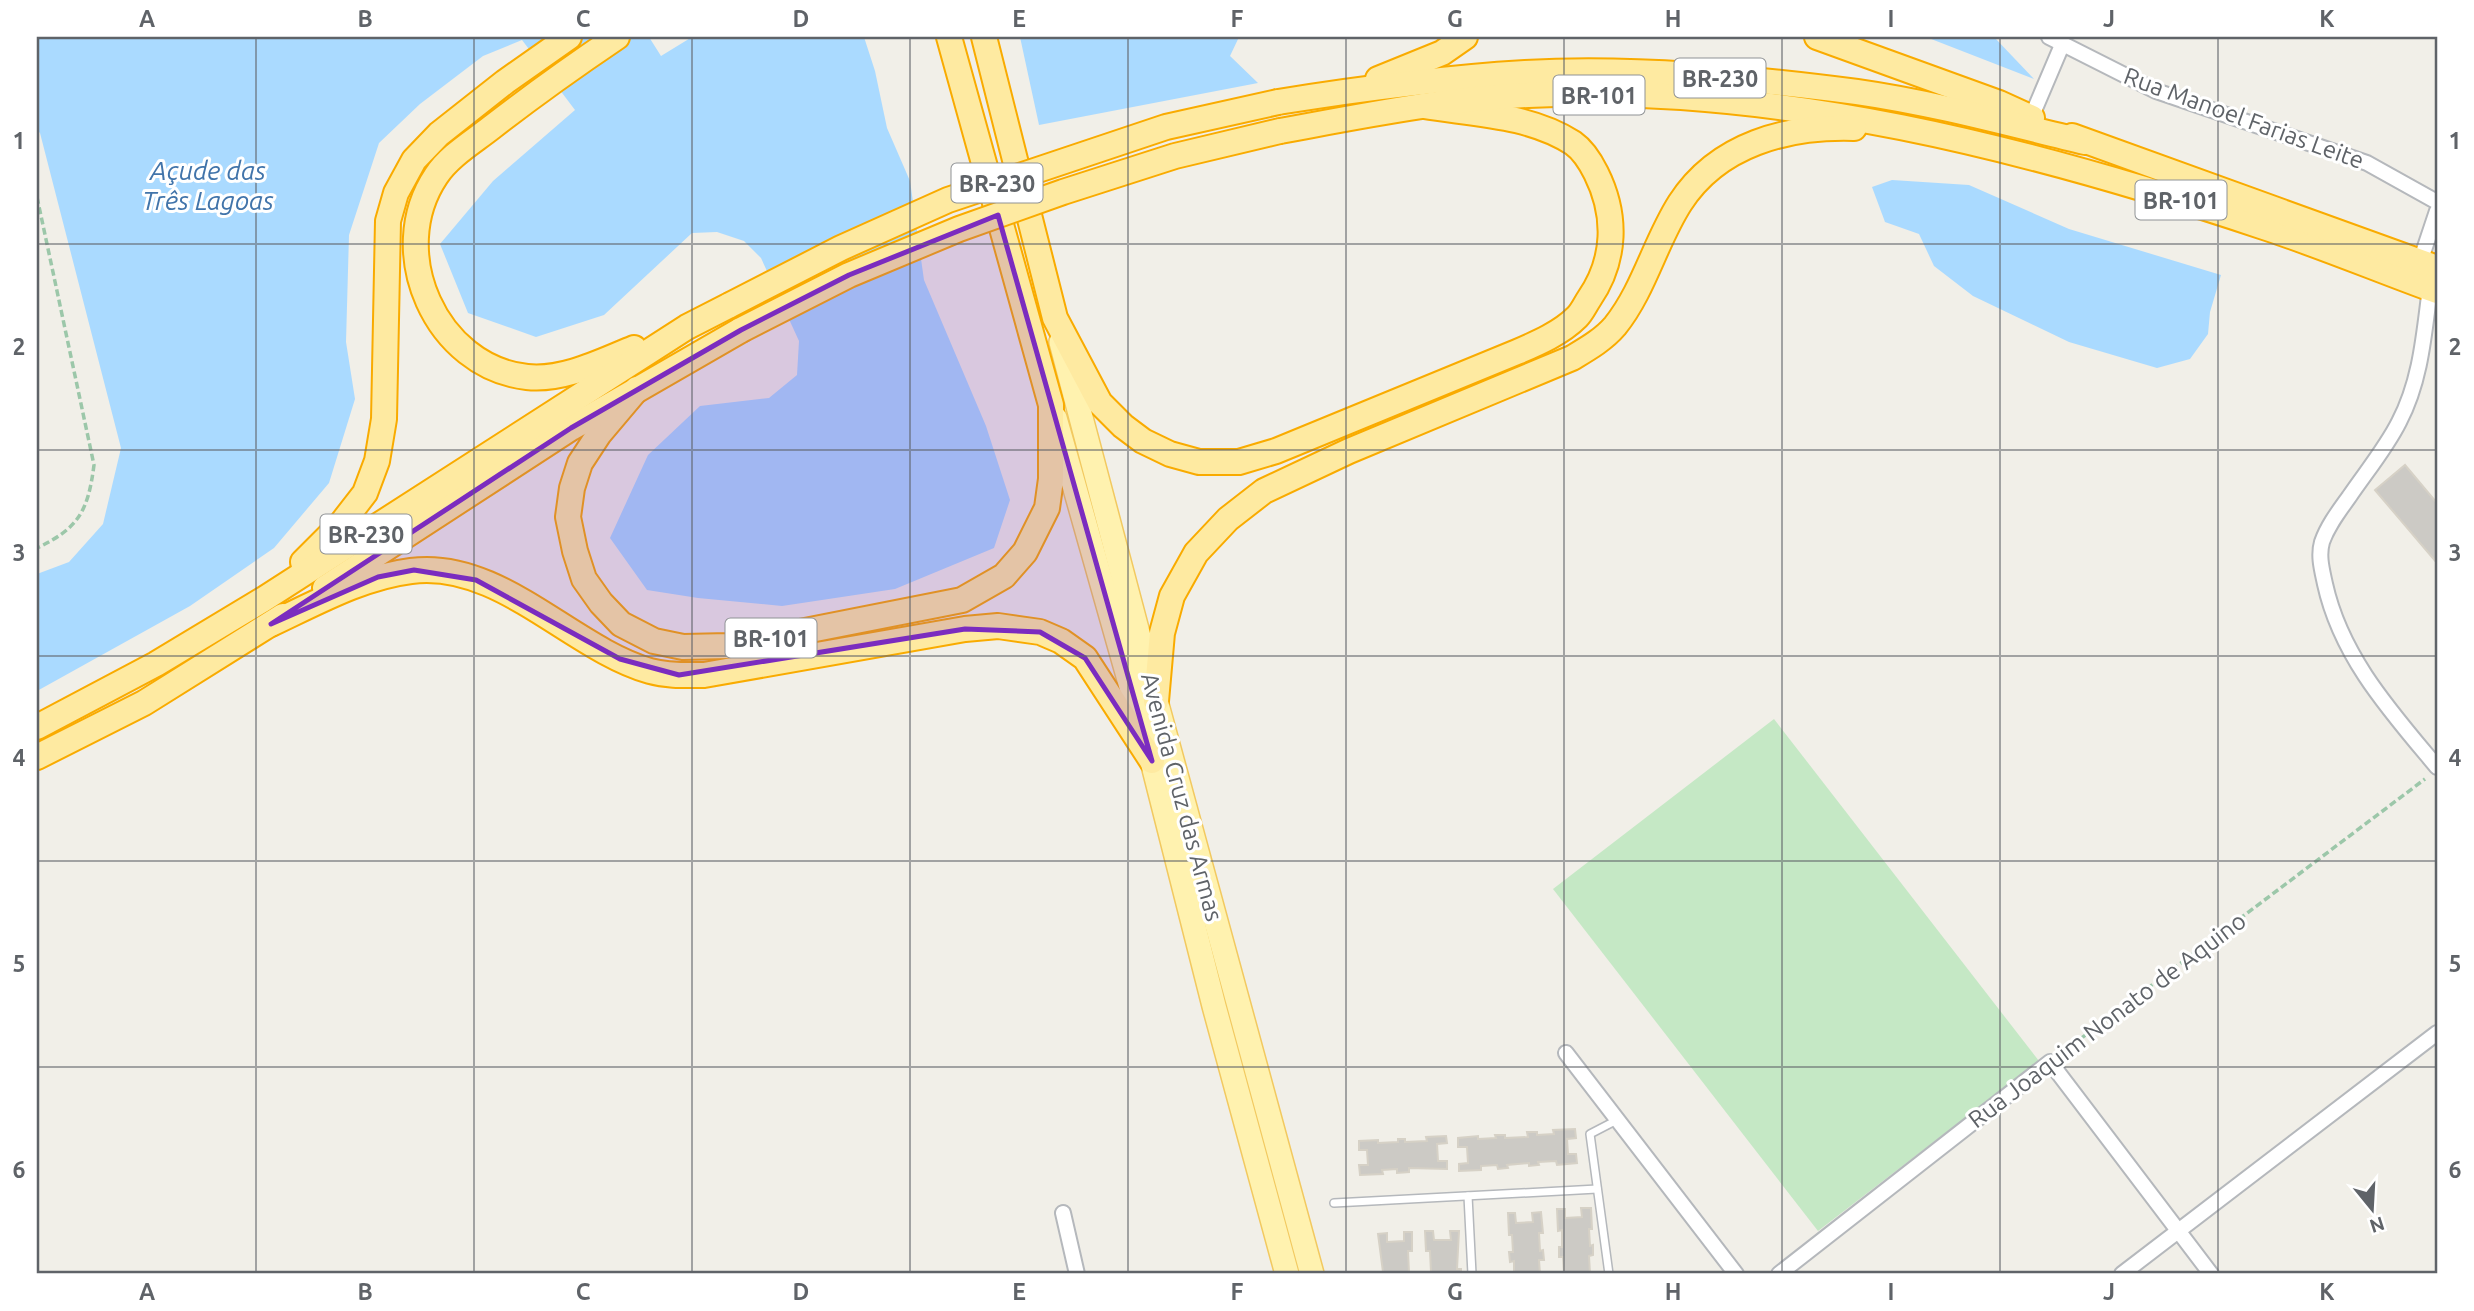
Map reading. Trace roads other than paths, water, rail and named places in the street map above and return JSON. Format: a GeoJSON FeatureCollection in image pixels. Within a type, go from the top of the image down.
{"type":"FeatureCollection","features":[{"type":"Feature","properties":{"kind":"highway"},"geometry":{"type":"LineString","coordinates":[[264,599],[341,524],[365,493],[377,461],[384,419],[388,221],[396,194],[414,160],[439,134],[569,37]]}},
{"type":"Feature","properties":{"kind":"highway"},"geometry":{"type":"LineString","coordinates":[[617,37],[547,85],[459,152],[436,175],[424,200],[416,232],[417,258],[428,303],[440,326],[463,349],[508,373],[529,378],[559,375],[601,362],[687,327]]}},
{"type":"Feature","properties":{"kind":"highway","name":"BR-101"},"geometry":{"type":"LineString","coordinates":[[949,37],[1051,405],[1051,479],[1048,508],[1025,552],[1004,576],[962,600],[729,646],[683,647],[654,641],[621,624],[601,603],[584,579],[568,517],[572,488],[580,463],[599,434],[637,389],[741,330],[849,275],[959,229],[1063,192],[1175,156],[1280,131],[1424,106],[1527,95],[1676,97],[1830,113],[2015,152],[2431,277]]}},
{"type":"Feature","properties":{"kind":"highway"},"geometry":{"type":"LineString","coordinates":[[984,37],[1055,318],[1100,403],[1143,441],[1170,454],[1199,462],[1238,462],[1276,451],[1548,338],[1577,317],[1598,287],[1611,251],[1612,223],[1604,190],[1592,165],[1577,145],[1552,131],[1522,121],[1424,106]]}},
{"type":"Feature","properties":{"kind":"highway"},"geometry":{"type":"LineString","coordinates":[[1350,91],[1442,53],[1465,37]]}},
{"type":"Feature","properties":{"kind":"highway"},"geometry":{"type":"LineString","coordinates":[[1817,37],[1999,103],[2085,142]]}},
{"type":"Feature","properties":{"kind":"highway","name":"BR-230"},"geometry":{"type":"LineString","coordinates":[[37,727],[156,664],[264,599],[687,327],[841,248],[948,201],[1167,127],[1278,102],[1350,91],[1525,73],[1590,71],[1677,74],[1860,93],[1957,111],[2085,142]]}},
{"type":"Feature","properties":{"kind":"highway"},"geometry":{"type":"LineString","coordinates":[[1156,701],[1162,633],[1172,596],[1196,553],[1228,519],[1264,491],[1349,451],[1572,358],[1595,344],[1614,327],[1634,298],[1680,203],[1708,170],[1737,150],[1771,136],[1803,130],[1839,127],[1918,130]]}},
{"type":"Feature","properties":{"kind":"highway","name":"BR-101"},"geometry":{"type":"LineString","coordinates":[[2085,142],[2431,277]]}},
{"type":"Feature","properties":{"kind":"highway","name":"BR-230"},"geometry":{"type":"LineString","coordinates":[[37,757],[144,703],[271,624],[548,443],[637,389]]}},
{"type":"Feature","properties":{"kind":"highway"},"geometry":{"type":"LineString","coordinates":[[271,624],[378,577],[414,570],[450,573],[476,580],[513,596],[620,659],[651,671],[680,676],[704,675],[965,629],[999,626],[1040,632],[1061,640],[1085,658],[1152,761]]}},
{"type":"Feature","properties":{"kind":"main road","name":"Avenida Cruz das Armas"},"geometry":{"type":"LineString","coordinates":[[1055,318],[1312,1274]]}},
{"type":"Feature","properties":{"kind":"main road","name":"Avenida Cruz das Armas"},"geometry":{"type":"LineString","coordinates":[[1051,405],[1152,761],[1214,1006],[1287,1274]]}},
{"type":"Feature","properties":{"kind":"street","name":"Rua Manoel Farias Leite"},"geometry":{"type":"LineString","coordinates":[[2049,37],[2156,91],[2367,163],[2437,202]]}},
{"type":"Feature","properties":{"kind":"street"},"geometry":{"type":"LineString","coordinates":[[2031,118],[2062,45]]}},
{"type":"Feature","properties":{"kind":"street"},"geometry":{"type":"LineString","coordinates":[[2437,211],[2423,343],[2414,389],[2399,423],[2330,524],[2322,544],[2320,561],[2326,591],[2337,622],[2357,664],[2380,699],[2437,767]]}},
{"type":"Feature","properties":{"kind":"street"},"geometry":{"type":"LineString","coordinates":[[2122,1274],[2437,1033]]}},
{"type":"Feature","properties":{"kind":"street"},"geometry":{"type":"LineString","coordinates":[[1566,1053],[1736,1274]]}},
{"type":"Feature","properties":{"kind":"street","name":"Rua Joaquim Nonato de Aquino"},"geometry":{"type":"LineString","coordinates":[[1779,1274],[2050,1062],[2179,1230]]}},
{"type":"Feature","properties":{"kind":"street"},"geometry":{"type":"LineString","coordinates":[[1063,1213],[1077,1274]]}},
{"type":"Feature","properties":{"kind":"street"},"geometry":{"type":"LineString","coordinates":[[2179,1230],[2211,1274]]}},
{"type":"Feature","properties":{"kind":"lane"},"geometry":{"type":"LineString","coordinates":[[1609,1274],[1590,1134],[1617,1120]]}},
{"type":"Feature","properties":{"kind":"lane"},"geometry":{"type":"LineString","coordinates":[[1334,1203],[1597,1189]]}},
{"type":"Feature","properties":{"kind":"lane"},"geometry":{"type":"LineString","coordinates":[[1468,1196],[1472,1274]]}},
{"type":"Feature","properties":{"kind":"water","name":"Açude das Três Lagoas"},"geometry":{"type":"Polygon","coordinates":[[[37,37],[649,37],[661,56],[692,37],[864,37],[875,71],[887,128],[910,181],[924,280],[986,426],[1010,500],[994,548],[895,589],[782,606],[647,590],[610,538],[648,455],[700,406],[769,398],[797,375],[799,341],[761,258],[744,241],[717,232],[692,233],[604,315],[536,337],[468,313],[440,244],[493,181],[575,110],[522,40],[483,56],[420,104],[379,143],[349,235],[346,342],[355,399],[329,483],[274,548],[190,606],[37,691],[37,574],[69,562],[103,524],[121,448],[40,133],[37,130],[37,37]]]}},
{"type":"Feature","properties":{"kind":"water"},"geometry":{"type":"Polygon","coordinates":[[[1020,37],[1239,37],[1230,56],[1258,83],[1039,125],[1020,37]]]}},
{"type":"Feature","properties":{"kind":"water"},"geometry":{"type":"Polygon","coordinates":[[[1926,37],[1994,37],[2034,79],[1926,37]]]}},
{"type":"Feature","properties":{"kind":"water"},"geometry":{"type":"Polygon","coordinates":[[[1892,180],[1969,185],[2069,229],[2221,275],[2210,312],[2208,334],[2190,359],[2157,368],[2069,342],[1973,296],[1934,266],[1919,234],[1885,222],[1872,187],[1892,180]]]}}]}
